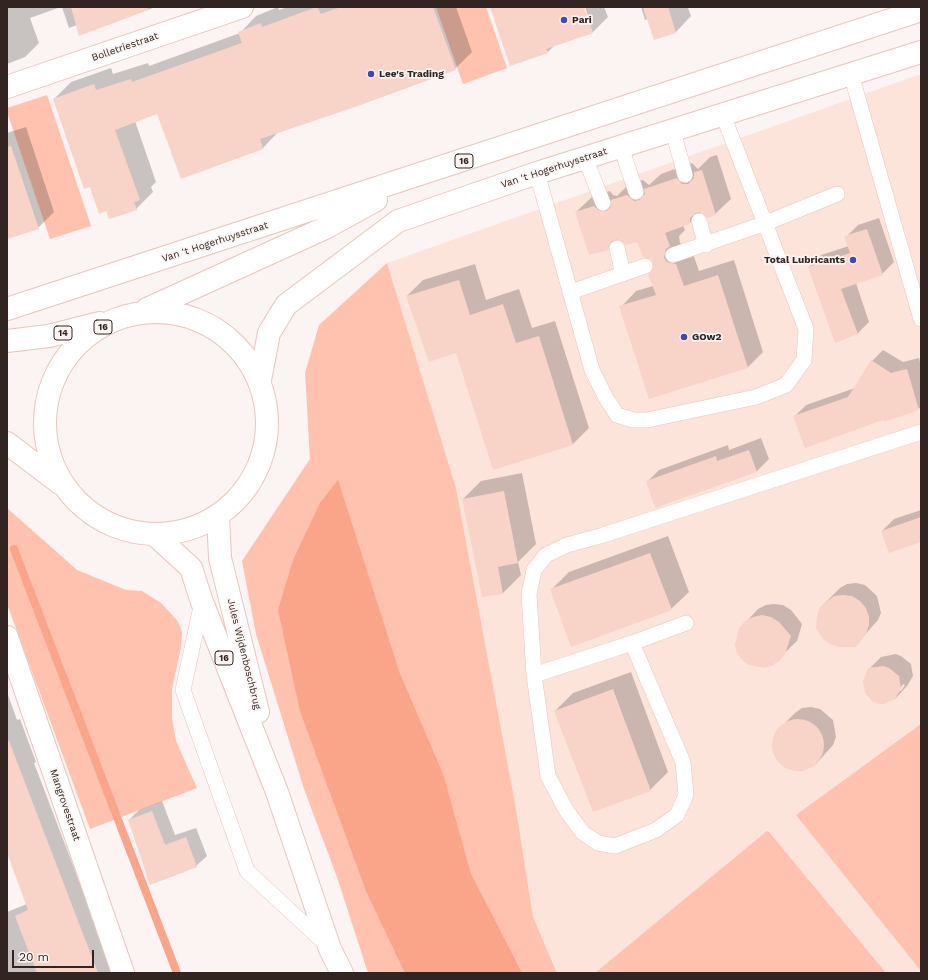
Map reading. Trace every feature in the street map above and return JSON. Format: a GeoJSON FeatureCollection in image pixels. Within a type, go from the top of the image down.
{"type":"FeatureCollection","features":[{"type":"Feature","properties":{"kind":"main road","name":"Bolletriestraat"},"geometry":{"type":"LineString","coordinates":[[7,87],[242,7]]}},
{"type":"Feature","properties":{"kind":"main road","name":"Van 't Hogerhuysstraat"},"geometry":{"type":"LineString","coordinates":[[7,309],[921,10]]}},
{"type":"Feature","properties":{"kind":"main road","name":"Van 't Hogerhuysstraat"},"geometry":{"type":"LineString","coordinates":[[260,380],[269,333],[286,305],[398,220],[538,173],[921,52]]}},
{"type":"Feature","properties":{"kind":"main road","name":"Van 't Hogerhuysstraat"},"geometry":{"type":"LineString","coordinates":[[147,309],[325,228],[423,174]]}},
{"type":"Feature","properties":{"kind":"main road","name":"16"},"geometry":{"type":"LineString","coordinates":[[147,309],[185,317],[211,328],[234,345],[260,380],[264,398],[266,432],[259,464],[243,493],[218,516],[188,530],[155,535],[129,531],[104,521],[82,506],[64,486],[49,455],[44,422],[50,388],[65,359],[88,335],[118,319],[147,309]]}},
{"type":"Feature","properties":{"kind":"main road","name":"14"},"geometry":{"type":"LineString","coordinates":[[7,341],[49,336],[118,319]]}},
{"type":"Feature","properties":{"kind":"main road"},"geometry":{"type":"LineString","coordinates":[[7,443],[64,486]]}},
{"type":"Feature","properties":{"kind":"main road","name":"Jules Wijdenboschbrug"},"geometry":{"type":"LineString","coordinates":[[218,516],[220,558],[277,792]]}},
{"type":"Feature","properties":{"kind":"main road","name":"Jules Wijdenboschbrug"},"geometry":{"type":"LineString","coordinates":[[155,535],[191,568],[202,602],[277,792],[330,949],[342,973]]}},
{"type":"Feature","properties":{"kind":"main road","name":"Mangrovestraat"},"geometry":{"type":"LineString","coordinates":[[7,637],[123,973]]}},
{"type":"Feature","properties":{"kind":"lane"},"geometry":{"type":"LineString","coordinates":[[851,74],[921,319]]}},
{"type":"Feature","properties":{"kind":"lane"},"geometry":{"type":"LineString","coordinates":[[538,173],[592,370],[606,398],[617,414],[633,420],[647,420],[756,398],[786,385],[804,360],[806,329],[724,114]]}},
{"type":"Feature","properties":{"kind":"lane"},"geometry":{"type":"LineString","coordinates":[[673,131],[685,175]]}},
{"type":"Feature","properties":{"kind":"lane"},"geometry":{"type":"LineString","coordinates":[[621,147],[636,192]]}},
{"type":"Feature","properties":{"kind":"lane"},"geometry":{"type":"LineString","coordinates":[[585,158],[602,203]]}},
{"type":"Feature","properties":{"kind":"lane"},"geometry":{"type":"LineString","coordinates":[[673,255],[706,245],[766,223],[837,194]]}},
{"type":"Feature","properties":{"kind":"lane"},"geometry":{"type":"LineString","coordinates":[[699,221],[706,245]]}},
{"type":"Feature","properties":{"kind":"lane"},"geometry":{"type":"LineString","coordinates":[[617,248],[623,274]]}},
{"type":"Feature","properties":{"kind":"lane"},"geometry":{"type":"LineString","coordinates":[[571,292],[646,266]]}},
{"type":"Feature","properties":{"kind":"lane"},"geometry":{"type":"LineString","coordinates":[[632,644],[683,762],[686,795],[676,815],[656,830],[615,846],[598,843],[583,833],[566,810],[548,776],[534,675],[530,594],[534,570],[546,555],[567,545],[600,536],[921,432]]}},
{"type":"Feature","properties":{"kind":"lane"},"geometry":{"type":"LineString","coordinates":[[202,602],[183,690],[247,872],[330,949]]}},
{"type":"Feature","properties":{"kind":"lane"},"geometry":{"type":"LineString","coordinates":[[534,675],[632,644],[686,623]]}},
{"type":"Feature","properties":{"kind":"shaded area"},"geometry":{"type":"Polygon","coordinates":[[[436,7],[486,7],[507,68],[463,84],[436,7]]]}},
{"type":"Feature","properties":{"kind":"shaded area"},"geometry":{"type":"Polygon","coordinates":[[[921,74],[921,973],[557,973],[533,917],[516,809],[456,488],[387,263],[921,74]]]}},
{"type":"Feature","properties":{"kind":"shaded area"},"geometry":{"type":"Polygon","coordinates":[[[47,95],[91,226],[50,239],[7,112],[7,108],[47,95]]]}},
{"type":"Feature","properties":{"kind":"shaded area"},"geometry":{"type":"Polygon","coordinates":[[[387,263],[456,488],[516,809],[533,917],[557,973],[368,973],[337,877],[304,789],[256,634],[242,561],[310,459],[305,373],[319,325],[387,263]]]}},
{"type":"Feature","properties":{"kind":"shaded area"},"geometry":{"type":"Polygon","coordinates":[[[338,480],[400,674],[443,774],[471,874],[522,973],[405,973],[366,891],[300,711],[278,610],[293,560],[320,503],[338,480]]]}},
{"type":"Feature","properties":{"kind":"shaded area"},"geometry":{"type":"Polygon","coordinates":[[[7,508],[77,570],[126,590],[142,591],[161,603],[177,620],[182,632],[181,647],[172,689],[172,718],[176,741],[197,788],[90,829],[7,604],[7,508]]]}},
{"type":"Feature","properties":{"kind":"shaded area"},"geometry":{"type":"Polygon","coordinates":[[[921,724],[921,971],[796,815],[921,724]]]}},
{"type":"Feature","properties":{"kind":"shaded area"},"geometry":{"type":"Polygon","coordinates":[[[767,831],[886,973],[595,973],[767,831]]]}},
{"type":"Feature","properties":{"kind":"building"},"geometry":{"type":"Polygon","coordinates":[[[71,7],[148,7],[148,10],[79,36],[71,7]]]}},
{"type":"Feature","properties":{"kind":"building"},"geometry":{"type":"Polygon","coordinates":[[[317,7],[321,14],[341,7],[433,7],[456,70],[355,107],[260,139],[263,149],[181,179],[157,114],[115,130],[140,200],[134,202],[137,210],[109,219],[106,211],[99,214],[90,187],[84,189],[53,99],[94,84],[96,90],[131,79],[132,82],[242,43],[238,32],[261,23],[262,27],[317,7]]]}},
{"type":"Feature","properties":{"kind":"building"},"geometry":{"type":"Polygon","coordinates":[[[490,7],[584,7],[593,33],[546,49],[548,53],[510,66],[490,7]]]}},
{"type":"Feature","properties":{"kind":"building"},"geometry":{"type":"Polygon","coordinates":[[[643,7],[668,7],[676,33],[654,40],[643,7]]]}},
{"type":"Feature","properties":{"kind":"building"},"geometry":{"type":"Polygon","coordinates":[[[11,146],[39,229],[7,239],[7,147],[11,146]]]}},
{"type":"Feature","properties":{"kind":"building"},"geometry":{"type":"Polygon","coordinates":[[[702,170],[716,215],[707,218],[702,212],[696,213],[690,218],[690,224],[665,233],[670,246],[666,249],[664,258],[667,262],[676,264],[684,286],[718,275],[748,368],[649,399],[619,306],[656,295],[648,274],[654,268],[653,263],[651,259],[643,257],[637,242],[625,245],[619,239],[611,242],[608,250],[589,255],[575,212],[594,206],[598,210],[606,211],[610,208],[611,200],[627,195],[634,201],[639,200],[645,194],[644,189],[677,178],[682,184],[688,184],[694,178],[694,172],[702,170]]]}},
{"type":"Feature","properties":{"kind":"building","name":"Total Lubricants"},"geometry":{"type":"Polygon","coordinates":[[[867,229],[883,275],[841,289],[858,334],[835,343],[808,267],[850,253],[844,236],[867,229]]]}},
{"type":"Feature","properties":{"kind":"building"},"geometry":{"type":"Polygon","coordinates":[[[459,280],[470,315],[503,304],[516,343],[539,336],[573,445],[493,470],[456,353],[429,362],[406,296],[459,280]]]}},
{"type":"Feature","properties":{"kind":"building"},"geometry":{"type":"Polygon","coordinates":[[[871,360],[891,373],[907,369],[919,410],[884,422],[883,420],[805,448],[793,416],[848,397],[871,360]]]}},
{"type":"Feature","properties":{"kind":"building"},"geometry":{"type":"Polygon","coordinates":[[[749,450],[757,472],[655,508],[646,481],[716,456],[717,461],[749,450]]]}},
{"type":"Feature","properties":{"kind":"building"},"geometry":{"type":"Polygon","coordinates":[[[504,491],[518,563],[498,567],[503,594],[482,597],[462,499],[504,491]]]}},
{"type":"Feature","properties":{"kind":"building"},"geometry":{"type":"Polygon","coordinates":[[[921,517],[921,542],[889,553],[881,531],[921,517]]]}},
{"type":"Feature","properties":{"kind":"building"},"geometry":{"type":"Polygon","coordinates":[[[650,553],[672,610],[571,647],[550,589],[650,553]]]}},
{"type":"Feature","properties":{"kind":"building"},"geometry":{"type":"Polygon","coordinates":[[[834,596],[852,596],[860,601],[866,608],[869,617],[869,625],[866,634],[856,647],[838,647],[830,644],[823,639],[816,628],[817,616],[820,607],[834,596]]]}},
{"type":"Feature","properties":{"kind":"building"},"geometry":{"type":"Polygon","coordinates":[[[762,615],[771,617],[779,622],[791,636],[785,654],[780,661],[765,668],[749,665],[742,660],[737,653],[735,645],[739,628],[745,621],[762,615]]]}},
{"type":"Feature","properties":{"kind":"building"},"geometry":{"type":"Polygon","coordinates":[[[883,666],[889,668],[899,676],[901,689],[895,699],[884,704],[878,704],[873,702],[865,693],[863,681],[868,668],[883,666]]]}},
{"type":"Feature","properties":{"kind":"building"},"geometry":{"type":"Polygon","coordinates":[[[613,689],[651,791],[593,812],[554,711],[613,689]]]}},
{"type":"Feature","properties":{"kind":"building"},"geometry":{"type":"Polygon","coordinates":[[[793,719],[803,719],[817,726],[824,740],[824,750],[817,764],[803,771],[793,771],[783,767],[776,760],[772,750],[772,740],[776,730],[783,723],[793,719]]]}},
{"type":"Feature","properties":{"kind":"building"},"geometry":{"type":"Polygon","coordinates":[[[7,741],[9,741],[98,973],[37,973],[15,916],[28,910],[7,853],[7,741]]]}},
{"type":"Feature","properties":{"kind":"building"},"geometry":{"type":"Polygon","coordinates":[[[152,811],[165,845],[186,837],[197,867],[150,885],[128,820],[152,811]]]}},
{"type":"Feature","properties":{"kind":"waterway"},"geometry":{"type":"LineString","coordinates":[[14,549],[177,973]]}},
{"type":"Feature","properties":{"kind":"place","name":"Pari"},"geometry":{"type":"Point","coordinates":[564,20]}},
{"type":"Feature","properties":{"kind":"place","name":"Lee's Trading"},"geometry":{"type":"Point","coordinates":[371,74]}},
{"type":"Feature","properties":{"kind":"place","name":"Total Lubricants"},"geometry":{"type":"Point","coordinates":[853,260]}},
{"type":"Feature","properties":{"kind":"place","name":"GOw2"},"geometry":{"type":"Point","coordinates":[684,337]}}]}
